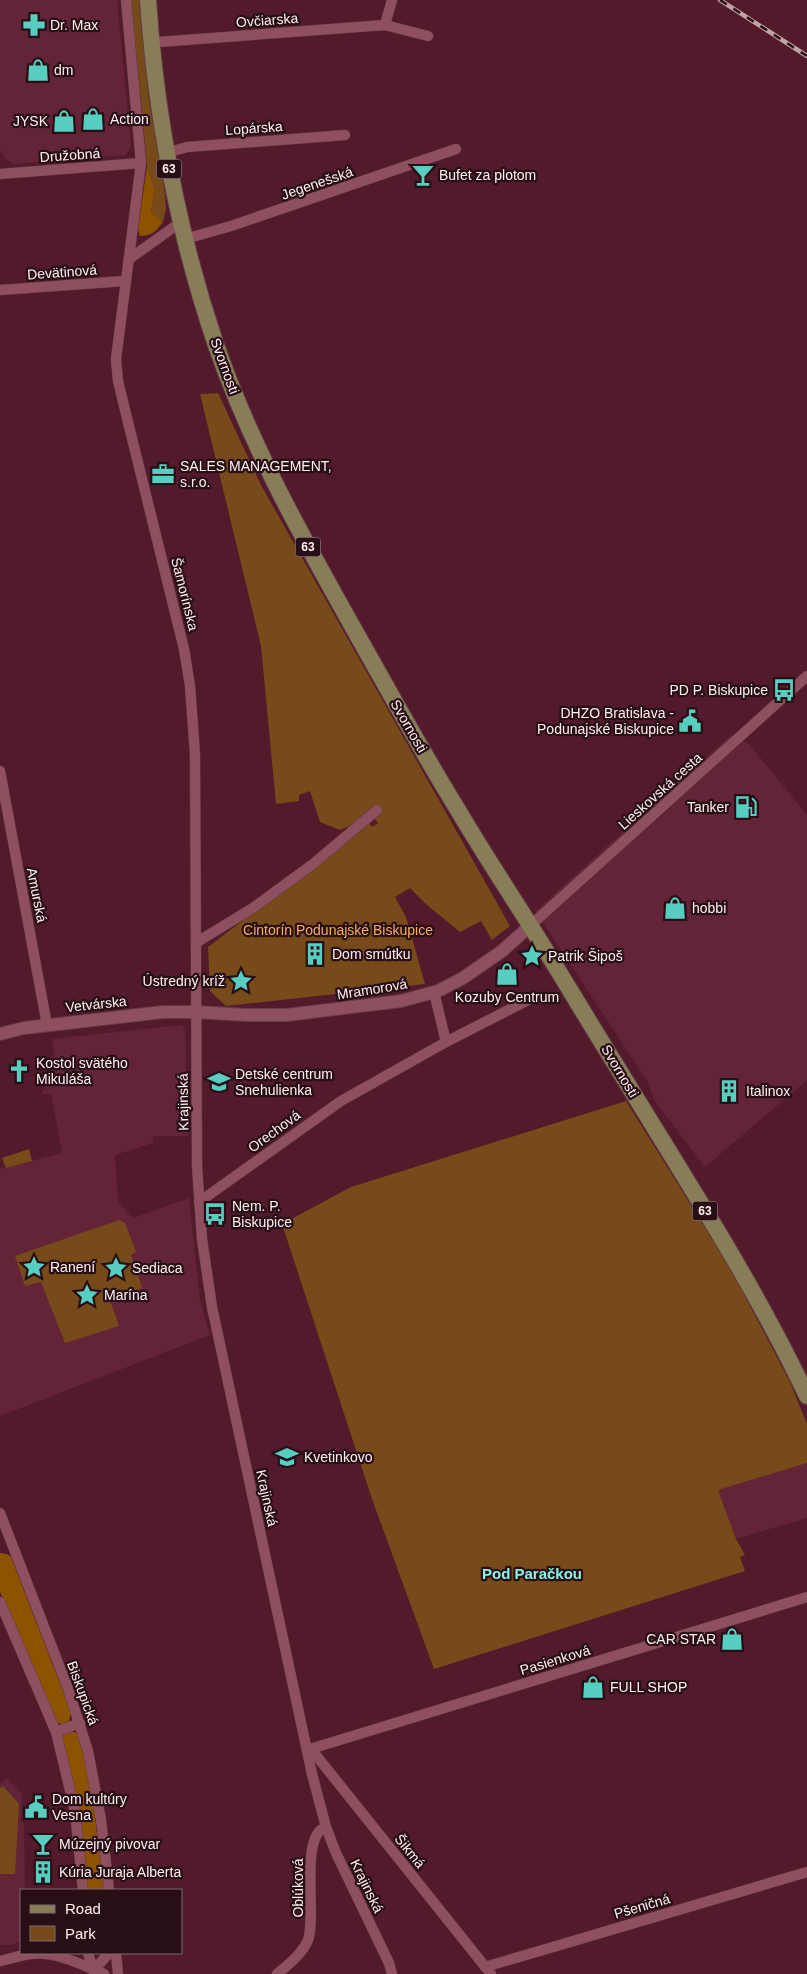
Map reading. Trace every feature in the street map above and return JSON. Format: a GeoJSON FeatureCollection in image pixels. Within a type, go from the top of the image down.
{"type":"FeatureCollection","features":[{"type":"Feature","properties":{"kind":"main road","name":"Svornosti"},"geometry":{"type":"LineString","coordinates":[[148,0],[157,98],[166,153],[185,239],[216,346],[273,482],[457,809],[531,925],[710,1218],[757,1299],[807,1396]]}},
{"type":"Feature","properties":{"kind":"street","name":"Šamorínska"},"geometry":{"type":"LineString","coordinates":[[126,0],[141,163],[116,356],[118,381],[184,649],[190,686],[195,754],[196,1012]]}},
{"type":"Feature","properties":{"kind":"street"},"geometry":{"type":"LineString","coordinates":[[385,25],[392,0]]}},
{"type":"Feature","properties":{"kind":"street","name":"Ovčiarska"},"geometry":{"type":"LineString","coordinates":[[151,38],[158,42],[385,25],[428,36]]}},
{"type":"Feature","properties":{"kind":"street","name":"Lopárska"},"geometry":{"type":"LineString","coordinates":[[166,153],[187,147],[345,135]]}},
{"type":"Feature","properties":{"kind":"street","name":"Jegenešská"},"geometry":{"type":"LineString","coordinates":[[185,239],[232,226],[456,149]]}},
{"type":"Feature","properties":{"kind":"street","name":"Družobná"},"geometry":{"type":"LineString","coordinates":[[0,174],[141,163]]}},
{"type":"Feature","properties":{"kind":"street"},"geometry":{"type":"LineString","coordinates":[[129,259],[181,222]]}},
{"type":"Feature","properties":{"kind":"street","name":"Devätinová"},"geometry":{"type":"LineString","coordinates":[[0,290],[126,281]]}},
{"type":"Feature","properties":{"kind":"street","name":"Lieskovská cesta"},"geometry":{"type":"LineString","coordinates":[[531,925],[807,676]]}},
{"type":"Feature","properties":{"kind":"street","name":"Amurská"},"geometry":{"type":"LineString","coordinates":[[0,771],[47,1025]]}},
{"type":"Feature","properties":{"kind":"street"},"geometry":{"type":"LineString","coordinates":[[197,942],[253,908],[306,869],[377,810]]}},
{"type":"Feature","properties":{"kind":"street","name":"Mramorová"},"geometry":{"type":"LineString","coordinates":[[196,1012],[246,1015],[296,1014],[385,1004],[434,992],[463,978],[498,955],[531,925]]}},
{"type":"Feature","properties":{"kind":"street"},"geometry":{"type":"LineString","coordinates":[[434,992],[446,1042]]}},
{"type":"Feature","properties":{"kind":"street","name":"Orechová"},"geometry":{"type":"LineString","coordinates":[[199,1202],[341,1101],[446,1042],[530,999]]}},
{"type":"Feature","properties":{"kind":"street","name":"Vetvárska"},"geometry":{"type":"LineString","coordinates":[[0,1034],[17,1029],[47,1025],[148,1014],[196,1012]]}},
{"type":"Feature","properties":{"kind":"street","name":"Krajinská"},"geometry":{"type":"LineString","coordinates":[[196,1012],[199,1202],[202,1239],[212,1307],[326,1826],[336,1853],[389,1963],[392,1974]]}},
{"type":"Feature","properties":{"kind":"street","name":"Biskupická"},"geometry":{"type":"LineString","coordinates":[[0,1513],[80,1723],[92,1768],[101,1820],[109,1889]]}},
{"type":"Feature","properties":{"kind":"street"},"geometry":{"type":"LineString","coordinates":[[0,1547],[11,1542]]}},
{"type":"Feature","properties":{"kind":"street","name":"Pasienková"},"geometry":{"type":"LineString","coordinates":[[309,1750],[807,1597]]}},
{"type":"Feature","properties":{"kind":"street"},"geometry":{"type":"LineString","coordinates":[[0,1602],[56,1732],[75,1811],[84,1889]]}},
{"type":"Feature","properties":{"kind":"street"},"geometry":{"type":"LineString","coordinates":[[56,1732],[80,1723]]}},
{"type":"Feature","properties":{"kind":"street","name":"Šikmá"},"geometry":{"type":"LineString","coordinates":[[309,1750],[488,1970]]}},
{"type":"Feature","properties":{"kind":"street","name":"Oblúková"},"geometry":{"type":"LineString","coordinates":[[277,1974],[298,1955],[308,1939],[312,1916],[312,1851],[316,1834],[321,1828],[326,1826]]}},
{"type":"Feature","properties":{"kind":"street","name":"Pšeničná"},"geometry":{"type":"LineString","coordinates":[[488,1970],[807,1872]]}},
{"type":"Feature","properties":{"kind":"street"},"geometry":{"type":"LineString","coordinates":[[0,1961],[42,1954],[78,1962],[94,1972],[104,1974]]}},
{"type":"Feature","properties":{"kind":"street"},"geometry":{"type":"LineString","coordinates":[[88,1954],[94,1972]]}},
{"type":"Feature","properties":{"kind":"street"},"geometry":{"type":"LineString","coordinates":[[94,1972],[108,1954]]}},
{"type":"Feature","properties":{"kind":"street"},"geometry":{"type":"LineString","coordinates":[[116,1954],[118,1974]]}},
{"type":"Feature","properties":{"kind":"shaded area"},"geometry":{"type":"Polygon","coordinates":[[[0,0],[117,0],[131,145],[125,155],[13,164],[4,157],[2,151],[0,151],[0,0]]]}},
{"type":"Feature","properties":{"kind":"shaded area"},"geometry":{"type":"Polygon","coordinates":[[[147,166],[155,190],[151,212],[163,222],[153,232],[140,236],[138,229],[147,166]]]}},
{"type":"Feature","properties":{"kind":"shaded area"},"geometry":{"type":"Polygon","coordinates":[[[731,735],[749,744],[807,815],[807,1080],[705,1167],[654,1100],[648,1082],[535,911],[731,735]]]}},
{"type":"Feature","properties":{"kind":"shaded area"},"geometry":{"type":"Polygon","coordinates":[[[181,1025],[185,1028],[188,1136],[153,1136],[153,1143],[115,1155],[118,1202],[133,1218],[189,1198],[200,1300],[210,1335],[0,1416],[0,1169],[62,1153],[51,1093],[41,1095],[56,1069],[52,1039],[181,1025]]]}},
{"type":"Feature","properties":{"kind":"shaded area"},"geometry":{"type":"Polygon","coordinates":[[[807,1463],[807,1518],[736,1539],[717,1490],[807,1463]]]}},
{"type":"Feature","properties":{"kind":"shaded area"},"geometry":{"type":"Polygon","coordinates":[[[0,1553],[11,1557],[71,1712],[69,1721],[63,1724],[57,1723],[54,1720],[0,1592],[0,1553]]]}},
{"type":"Feature","properties":{"kind":"shaded area"},"geometry":{"type":"Polygon","coordinates":[[[75,1732],[80,1736],[93,1802],[104,1889],[87,1889],[61,1736],[64,1733],[75,1732]]]}},
{"type":"Feature","properties":{"kind":"shaded area"},"geometry":{"type":"Polygon","coordinates":[[[7,1779],[22,1794],[21,1822],[24,1823],[25,1889],[20,1889],[20,1941],[12,1945],[0,1945],[0,1784],[7,1779]]]}},
{"type":"Feature","properties":{"kind":"green space"},"geometry":{"type":"Polygon","coordinates":[[[131,0],[140,0],[149,100],[165,194],[166,209],[163,222],[151,212],[155,190],[147,166],[131,0]]]}},
{"type":"Feature","properties":{"kind":"green space","name":"Cintorín Podunajské Biskupice"},"geometry":{"type":"Polygon","coordinates":[[[218,393],[261,485],[510,926],[492,940],[481,921],[460,932],[427,905],[410,888],[395,897],[406,917],[425,984],[226,1006],[210,991],[208,947],[369,823],[372,827],[378,823],[374,818],[381,813],[340,830],[320,822],[310,791],[299,795],[299,801],[276,804],[261,646],[200,394],[218,393]]]}},
{"type":"Feature","properties":{"kind":"green space"},"geometry":{"type":"Polygon","coordinates":[[[626,1101],[729,1266],[790,1382],[807,1424],[807,1463],[718,1490],[736,1539],[745,1555],[740,1557],[745,1571],[434,1669],[372,1499],[282,1224],[351,1187],[626,1101]]]}},
{"type":"Feature","properties":{"kind":"green space"},"geometry":{"type":"Polygon","coordinates":[[[29,1149],[32,1161],[6,1168],[2,1158],[29,1149]]]}},
{"type":"Feature","properties":{"kind":"green space"},"geometry":{"type":"Polygon","coordinates":[[[119,1220],[125,1223],[136,1252],[131,1255],[142,1287],[137,1292],[110,1300],[119,1326],[65,1343],[41,1282],[25,1286],[15,1256],[119,1220]]]}},
{"type":"Feature","properties":{"kind":"green space"},"geometry":{"type":"Polygon","coordinates":[[[3,1786],[19,1804],[15,1874],[0,1874],[0,1788],[3,1786]]]}},
{"type":"Feature","properties":{"kind":"railway"},"geometry":{"type":"LineString","coordinates":[[720,0],[807,56]]}},
{"type":"Feature","properties":{"kind":"place","name":"Dr. Max"},"geometry":{"type":"Point","coordinates":[34,25]}},
{"type":"Feature","properties":{"kind":"place","name":"dm"},"geometry":{"type":"Point","coordinates":[38,70]}},
{"type":"Feature","properties":{"kind":"place","name":"Action"},"geometry":{"type":"Point","coordinates":[93,119]}},
{"type":"Feature","properties":{"kind":"place","name":"JYSK"},"geometry":{"type":"Point","coordinates":[64,121]}},
{"type":"Feature","properties":{"kind":"place","name":"Bufet za plotom"},"geometry":{"type":"Point","coordinates":[423,175]}},
{"type":"Feature","properties":{"kind":"place","name":"SALES MANAGEMENT, s.r.o."},"geometry":{"type":"Point","coordinates":[163,474]}},
{"type":"Feature","properties":{"kind":"place","name":"PD P. Biskupice"},"geometry":{"type":"Point","coordinates":[784,690]}},
{"type":"Feature","properties":{"kind":"place","name":"DHZO Bratislava - Podunajské Biskupice"},"geometry":{"type":"Point","coordinates":[690,721]}},
{"type":"Feature","properties":{"kind":"place","name":"Tanker"},"geometry":{"type":"Point","coordinates":[746,807]}},
{"type":"Feature","properties":{"kind":"place","name":"hobbi"},"geometry":{"type":"Point","coordinates":[675,908]}},
{"type":"Feature","properties":{"kind":"place","name":"Dom smútku"},"geometry":{"type":"Point","coordinates":[315,954]}},
{"type":"Feature","properties":{"kind":"place","name":"Patrik Šipoš"},"geometry":{"type":"Point","coordinates":[532,956]}},
{"type":"Feature","properties":{"kind":"place","name":"Kozuby Centrum"},"geometry":{"type":"Point","coordinates":[507,974]}},
{"type":"Feature","properties":{"kind":"place","name":"Ústredný kríž"},"geometry":{"type":"Point","coordinates":[241,981]}},
{"type":"Feature","properties":{"kind":"place","name":"Kostol svätého Mikuláša"},"geometry":{"type":"Point","coordinates":[19,1071]}},
{"type":"Feature","properties":{"kind":"place","name":"Detské centrum Snehulienka"},"geometry":{"type":"Point","coordinates":[219,1082]}},
{"type":"Feature","properties":{"kind":"place","name":"Italinox"},"geometry":{"type":"Point","coordinates":[729,1091]}},
{"type":"Feature","properties":{"kind":"place","name":"Nem. P. Biskupice"},"geometry":{"type":"Point","coordinates":[215,1214]}},
{"type":"Feature","properties":{"kind":"place","name":"Ranení"},"geometry":{"type":"Point","coordinates":[34,1267]}},
{"type":"Feature","properties":{"kind":"place","name":"Sediaca"},"geometry":{"type":"Point","coordinates":[116,1268]}},
{"type":"Feature","properties":{"kind":"place","name":"Marína"},"geometry":{"type":"Point","coordinates":[87,1295]}},
{"type":"Feature","properties":{"kind":"place","name":"Kvetinkovo"},"geometry":{"type":"Point","coordinates":[287,1457]}},
{"type":"Feature","properties":{"kind":"place","name":"CAR STAR"},"geometry":{"type":"Point","coordinates":[732,1639]}},
{"type":"Feature","properties":{"kind":"place","name":"FULL SHOP"},"geometry":{"type":"Point","coordinates":[593,1687]}},
{"type":"Feature","properties":{"kind":"place","name":"Dom kultúry Vesna"},"geometry":{"type":"Point","coordinates":[36,1807]}},
{"type":"Feature","properties":{"kind":"place","name":"Múzejný pivovar"},"geometry":{"type":"Point","coordinates":[43,1844]}},
{"type":"Feature","properties":{"kind":"place","name":"Kúria Juraja Alberta"},"geometry":{"type":"Point","coordinates":[43,1872]}},
{"type":"Feature","properties":{"kind":"district","name":"Pod Paračkou"},"geometry":{"type":"Point","coordinates":[532,1573]}}]}
